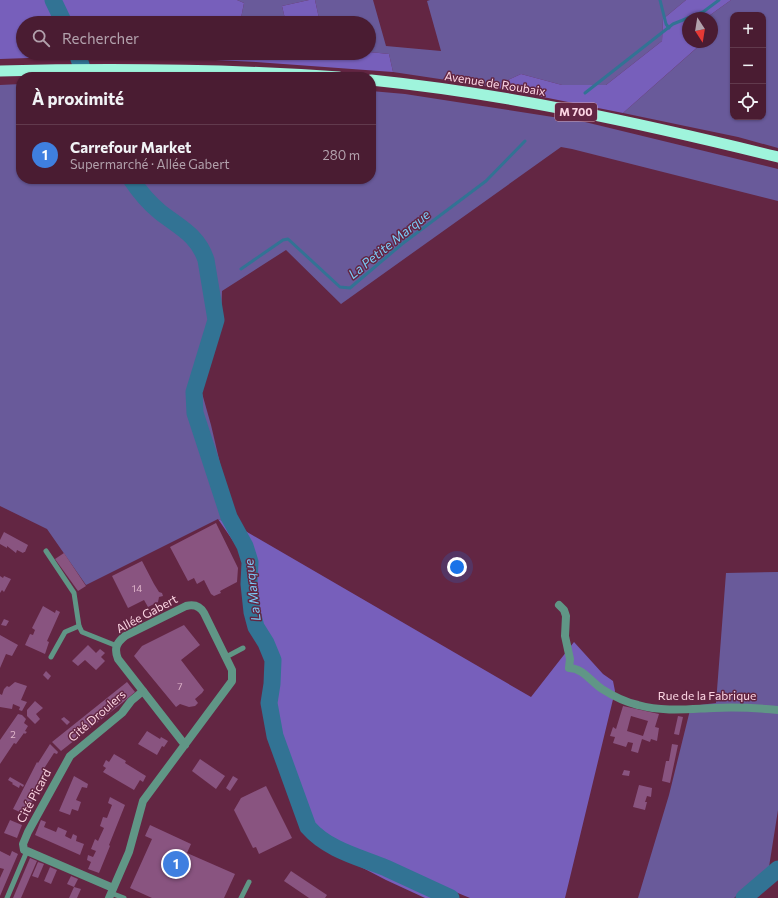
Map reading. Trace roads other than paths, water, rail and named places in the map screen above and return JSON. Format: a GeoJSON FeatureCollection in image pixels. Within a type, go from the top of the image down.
{"type":"FeatureCollection","features":[{"type":"Feature","properties":{"kind":"highway"},"geometry":{"type":"LineString","coordinates":[[0,71],[108,69],[213,70],[249,72]]}},
{"type":"Feature","properties":{"kind":"highway","name":"Avenue de Roubaix"},"geometry":{"type":"LineString","coordinates":[[376,81],[440,88],[512,99],[637,124],[778,157]]}},
{"type":"Feature","properties":{"kind":"street","name":"Allée Gabert"},"geometry":{"type":"LineString","coordinates":[[111,893],[129,852],[143,801],[185,745],[232,681],[232,670],[226,657],[204,613],[200,607],[195,605],[186,606],[125,636],[116,646],[118,659],[185,745]]}},
{"type":"Feature","properties":{"kind":"street","name":"Rue de la Fabrique"},"geometry":{"type":"LineString","coordinates":[[559,605],[564,610],[566,616],[565,636],[570,659],[569,668],[575,668],[584,673],[596,685],[620,699],[640,706],[661,710],[718,708],[778,710]]}},
{"type":"Feature","properties":{"kind":"street","name":"Cité Droulers"},"geometry":{"type":"LineString","coordinates":[[67,760],[73,753],[122,713],[131,701],[143,691]]}},
{"type":"Feature","properties":{"kind":"street","name":"Cité Picard"},"geometry":{"type":"LineString","coordinates":[[25,848],[28,832],[67,760]]}},
{"type":"Feature","properties":{"kind":"street"},"geometry":{"type":"LineString","coordinates":[[25,848],[111,893]]}},
{"type":"Feature","properties":{"kind":"lane"},"geometry":{"type":"LineString","coordinates":[[46,551],[74,593],[78,626],[82,632],[116,646]]}},
{"type":"Feature","properties":{"kind":"lane"},"geometry":{"type":"LineString","coordinates":[[51,657],[65,632],[78,626]]}},
{"type":"Feature","properties":{"kind":"lane"},"geometry":{"type":"LineString","coordinates":[[226,657],[243,648]]}},
{"type":"Feature","properties":{"kind":"lane"},"geometry":{"type":"LineString","coordinates":[[7,898],[25,848]]}},
{"type":"Feature","properties":{"kind":"lane"},"geometry":{"type":"LineString","coordinates":[[241,898],[249,882]]}},
{"type":"Feature","properties":{"kind":"lane"},"geometry":{"type":"LineString","coordinates":[[111,893],[124,898]]}},
{"type":"Feature","properties":{"kind":"waterway","name":"La Marque"},"geometry":{"type":"LineString","coordinates":[[53,0],[61,16]]}},
{"type":"Feature","properties":{"kind":"waterway"},"geometry":{"type":"LineString","coordinates":[[660,0],[666,24],[669,28]]}},
{"type":"Feature","properties":{"kind":"waterway","name":"La Petite Marque"},"geometry":{"type":"LineString","coordinates":[[703,12],[719,0]]}},
{"type":"Feature","properties":{"kind":"waterway","name":"La Petite Marque"},"geometry":{"type":"LineString","coordinates":[[585,93],[673,24],[682,20]]}},
{"type":"Feature","properties":{"kind":"waterway","name":"La Marque"},"geometry":{"type":"LineString","coordinates":[[79,60],[83,72]]}},
{"type":"Feature","properties":{"kind":"waterway","name":"La Petite Marque"},"geometry":{"type":"LineString","coordinates":[[241,269],[283,240],[288,239],[340,287],[350,288],[402,244],[486,181],[525,141]]}},
{"type":"Feature","properties":{"kind":"waterway","name":"La Marque"},"geometry":{"type":"LineString","coordinates":[[135,184],[152,205],[193,238],[203,251],[206,260],[216,320],[194,392],[195,413],[229,517],[245,546],[250,562],[249,584],[252,612],[256,627],[266,643],[273,660],[272,684],[269,703],[275,736],[308,827],[325,842],[344,852],[386,868],[451,898]]}},
{"type":"Feature","properties":{"kind":"waterway","name":"La Marque"},"geometry":{"type":"LineString","coordinates":[[744,898],[778,869]]}},
{"type":"Feature","properties":{"kind":"place","name":"Carrefour Market"},"geometry":{"type":"Point","coordinates":[176,864]}}]}
